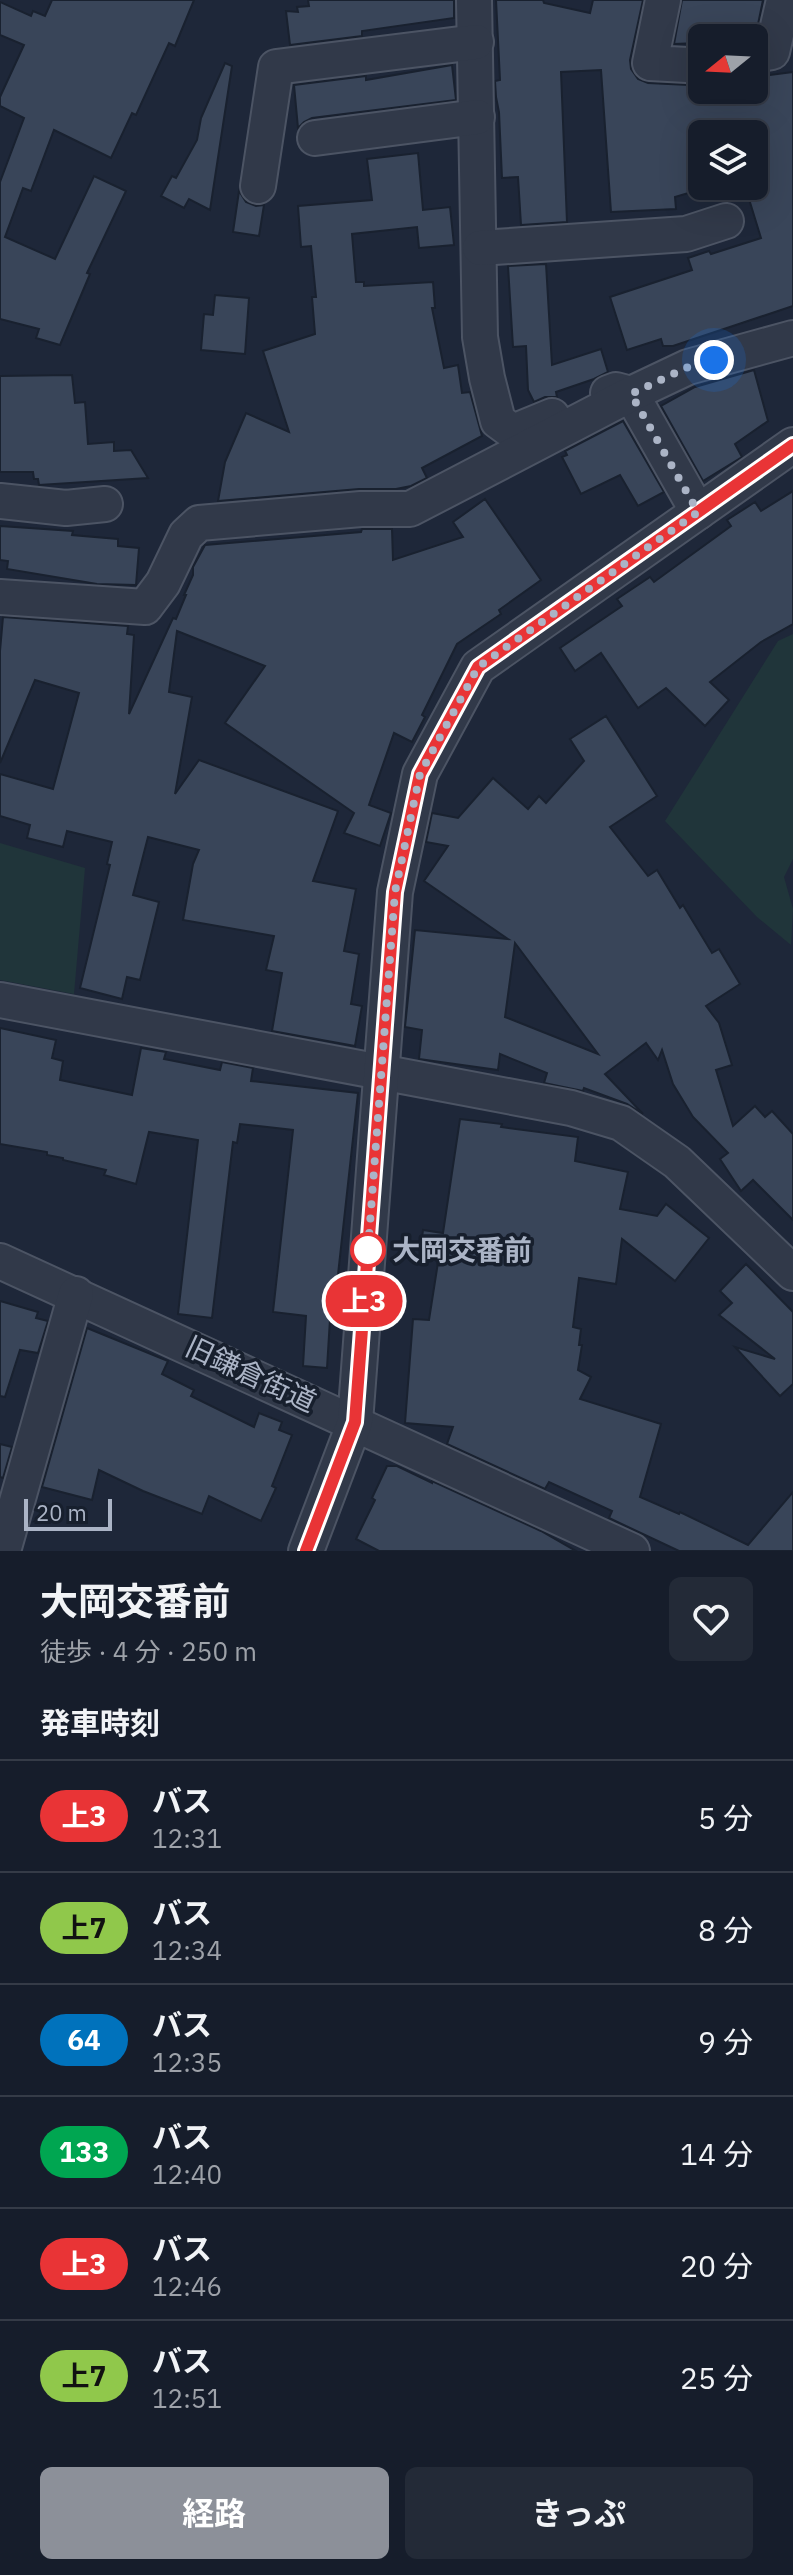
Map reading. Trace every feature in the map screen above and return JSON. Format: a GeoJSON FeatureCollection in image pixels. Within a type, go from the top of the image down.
{"type":"FeatureCollection","features":[{"type":"Feature","properties":{"kind":"street"},"geometry":{"type":"LineString","coordinates":[[474,0],[480,337],[498,421],[513,432],[616,390],[631,394],[698,512]]}},
{"type":"Feature","properties":{"kind":"street"},"geometry":{"type":"LineString","coordinates":[[663,0],[650,63],[688,65]]}},
{"type":"Feature","properties":{"kind":"street"},"geometry":{"type":"LineString","coordinates":[[768,53],[772,52],[784,0]]}},
{"type":"Feature","properties":{"kind":"street"},"geometry":{"type":"LineString","coordinates":[[258,186],[276,67],[476,42]]}},
{"type":"Feature","properties":{"kind":"street"},"geometry":{"type":"LineString","coordinates":[[315,138],[477,117]]}},
{"type":"Feature","properties":{"kind":"street"},"geometry":{"type":"LineString","coordinates":[[480,248],[686,234],[726,221]]}},
{"type":"Feature","properties":{"kind":"street"},"geometry":{"type":"LineString","coordinates":[[0,597],[145,607],[163,583],[186,535],[199,523],[361,509],[410,509],[688,367],[793,338]]}},
{"type":"Feature","properties":{"kind":"street"},"geometry":{"type":"LineString","coordinates":[[306,1551],[355,1422],[395,892],[420,774],[478,667],[793,445]]}},
{"type":"Feature","properties":{"kind":"street"},"geometry":{"type":"LineString","coordinates":[[0,501],[66,508],[105,504]]}},
{"type":"Feature","properties":{"kind":"street"},"geometry":{"type":"LineString","coordinates":[[0,1000],[571,1108],[621,1123],[677,1162],[793,1273]]}},
{"type":"Feature","properties":{"kind":"street","name":"旧鎌倉街道"},"geometry":{"type":"LineString","coordinates":[[0,1261],[632,1551]]}},
{"type":"Feature","properties":{"kind":"street"},"geometry":{"type":"LineString","coordinates":[[3,1551],[76,1294]]}},
{"type":"Feature","properties":{"kind":"green space"},"geometry":{"type":"Polygon","coordinates":[[[793,634],[793,859],[784,877],[793,909],[791,945],[757,917],[665,821],[778,641],[793,634]]]}},
{"type":"Feature","properties":{"kind":"green space"},"geometry":{"type":"Polygon","coordinates":[[[0,843],[85,868],[74,994],[0,980],[0,843]]]}},
{"type":"Feature","properties":{"kind":"building"},"geometry":{"type":"Polygon","coordinates":[[[52,0],[194,0],[175,46],[169,43],[136,115],[132,113],[111,158],[54,130],[31,191],[23,188],[5,237],[55,259],[94,176],[126,191],[87,273],[90,274],[60,345],[36,338],[39,329],[0,319],[0,182],[24,118],[0,106],[0,97],[24,45],[0,35],[0,2],[31,16],[33,11],[45,16],[52,0]]]}},
{"type":"Feature","properties":{"kind":"building"},"geometry":{"type":"Polygon","coordinates":[[[308,0],[454,0],[454,18],[362,31],[362,36],[290,45],[286,11],[298,12],[297,7],[309,6],[308,0]]]}},
{"type":"Feature","properties":{"kind":"building"},"geometry":{"type":"Polygon","coordinates":[[[496,0],[543,0],[544,3],[590,13],[593,0],[643,0],[630,60],[631,69],[638,79],[648,83],[688,85],[688,104],[768,104],[768,75],[793,72],[793,306],[673,346],[663,346],[661,339],[627,350],[610,297],[692,270],[688,258],[761,238],[749,200],[768,200],[768,120],[688,120],[688,193],[675,197],[676,209],[611,212],[601,70],[561,72],[567,222],[521,225],[518,177],[502,178],[495,81],[500,80],[496,0]]]}},
{"type":"Feature","properties":{"kind":"building"},"geometry":{"type":"Polygon","coordinates":[[[682,0],[763,0],[758,24],[688,24],[688,43],[674,44],[682,0]]]}},
{"type":"Feature","properties":{"kind":"building"},"geometry":{"type":"Polygon","coordinates":[[[225,63],[232,66],[210,210],[189,199],[184,208],[161,196],[172,176],[176,178],[197,140],[201,118],[225,63]]]}},
{"type":"Feature","properties":{"kind":"building"},"geometry":{"type":"Polygon","coordinates":[[[452,65],[456,100],[312,118],[298,128],[294,85],[366,76],[366,80],[452,65]]]}},
{"type":"Feature","properties":{"kind":"building"},"geometry":{"type":"Polygon","coordinates":[[[418,153],[423,210],[450,207],[454,245],[419,248],[417,227],[352,234],[356,282],[364,282],[364,286],[433,282],[435,308],[432,308],[444,368],[458,365],[462,393],[470,392],[482,436],[422,468],[427,478],[411,486],[218,501],[225,462],[246,413],[289,432],[263,351],[315,334],[312,297],[316,297],[311,246],[301,247],[298,206],[372,200],[367,159],[418,153]]]}},
{"type":"Feature","properties":{"kind":"building"},"geometry":{"type":"Polygon","coordinates":[[[239,191],[246,202],[264,205],[259,236],[233,232],[239,191]]]}},
{"type":"Feature","properties":{"kind":"building"},"geometry":{"type":"Polygon","coordinates":[[[546,264],[552,365],[601,349],[608,372],[556,392],[557,397],[545,397],[534,402],[528,390],[526,346],[513,347],[508,266],[546,264]]]}},
{"type":"Feature","properties":{"kind":"building"},"geometry":{"type":"Polygon","coordinates":[[[215,295],[249,298],[245,354],[201,350],[204,314],[213,315],[215,295]]]}},
{"type":"Feature","properties":{"kind":"building"},"geometry":{"type":"Polygon","coordinates":[[[754,370],[768,421],[735,444],[742,457],[703,481],[661,406],[695,387],[754,370]]]}},
{"type":"Feature","properties":{"kind":"building"},"geometry":{"type":"Polygon","coordinates":[[[72,375],[75,403],[85,402],[88,444],[114,442],[114,451],[131,450],[148,478],[39,485],[33,472],[0,472],[0,376],[72,375]]]}},
{"type":"Feature","properties":{"kind":"building"},"geometry":{"type":"Polygon","coordinates":[[[623,421],[664,492],[638,506],[620,475],[581,494],[562,457],[567,455],[565,451],[623,421]]]}},
{"type":"Feature","properties":{"kind":"building"},"geometry":{"type":"Polygon","coordinates":[[[793,491],[793,624],[761,642],[710,682],[729,700],[705,726],[666,688],[638,708],[601,653],[575,671],[560,648],[622,606],[617,599],[650,577],[654,582],[731,526],[727,520],[755,502],[761,511],[793,491]]]}},
{"type":"Feature","properties":{"kind":"building"},"geometry":{"type":"Polygon","coordinates":[[[485,499],[541,580],[499,610],[501,614],[457,644],[412,742],[394,733],[369,805],[391,813],[380,846],[344,833],[354,813],[225,723],[265,666],[177,631],[169,692],[192,697],[175,794],[199,760],[338,811],[313,881],[356,889],[344,951],[359,954],[351,1004],[362,1006],[355,1046],[272,1031],[282,973],[266,970],[274,936],[183,920],[193,864],[199,850],[148,837],[133,895],[159,902],[140,980],[127,977],[122,999],[80,988],[110,865],[107,864],[112,842],[67,831],[63,847],[27,838],[30,825],[0,816],[0,774],[53,789],[79,693],[35,680],[0,763],[3,617],[128,626],[127,634],[134,635],[129,714],[173,618],[176,619],[193,575],[193,567],[205,545],[361,532],[362,529],[392,529],[393,560],[463,537],[453,522],[485,499]]]}},
{"type":"Feature","properties":{"kind":"building"},"geometry":{"type":"Polygon","coordinates":[[[0,526],[73,531],[72,535],[118,539],[118,546],[139,548],[136,585],[97,584],[7,569],[8,561],[0,560],[0,526]]]}},
{"type":"Feature","properties":{"kind":"building"},"geometry":{"type":"Polygon","coordinates":[[[606,716],[657,796],[610,827],[648,876],[657,870],[712,953],[719,949],[740,984],[706,1006],[719,1023],[732,1065],[716,1070],[733,1126],[755,1106],[765,1117],[772,1111],[793,1134],[793,1220],[753,1180],[741,1191],[720,1159],[728,1153],[693,1117],[673,1084],[662,1050],[658,1060],[646,1043],[605,1074],[643,1114],[627,1104],[584,1088],[583,1091],[544,1083],[547,1073],[500,1054],[498,1070],[419,1059],[422,1030],[405,1027],[415,930],[508,939],[424,881],[448,846],[426,842],[432,813],[458,818],[493,778],[528,809],[539,796],[546,803],[584,761],[570,739],[606,716]],[[515,943],[505,1017],[598,1054],[515,943]]]}},
{"type":"Feature","properties":{"kind":"building"},"geometry":{"type":"Polygon","coordinates":[[[0,1028],[56,1040],[52,1058],[63,1061],[60,1080],[132,1095],[141,1048],[166,1052],[164,1059],[220,1070],[222,1062],[253,1068],[251,1081],[358,1093],[333,1320],[330,1319],[327,1368],[303,1366],[306,1316],[273,1312],[293,1130],[240,1124],[237,1143],[233,1142],[212,1318],[178,1314],[198,1140],[149,1132],[136,1184],[104,1175],[106,1170],[63,1160],[47,1155],[47,1152],[0,1144],[0,1028]]]}},
{"type":"Feature","properties":{"kind":"building"},"geometry":{"type":"Polygon","coordinates":[[[460,1119],[578,1137],[575,1161],[628,1172],[620,1209],[657,1216],[666,1204],[709,1238],[675,1281],[622,1239],[616,1284],[579,1278],[573,1327],[581,1329],[578,1370],[591,1377],[580,1399],[661,1424],[640,1497],[680,1512],[748,1545],[793,1492],[793,1551],[679,1551],[609,1518],[612,1511],[549,1482],[545,1489],[447,1444],[453,1427],[405,1423],[413,1319],[429,1320],[439,1256],[420,1254],[423,1230],[443,1233],[460,1119]]]}},
{"type":"Feature","properties":{"kind":"building"},"geometry":{"type":"Polygon","coordinates":[[[746,1264],[793,1312],[793,1384],[780,1396],[735,1347],[775,1359],[719,1315],[732,1303],[720,1291],[746,1264]]]}},
{"type":"Feature","properties":{"kind":"building"},"geometry":{"type":"Polygon","coordinates":[[[0,1301],[38,1312],[36,1318],[48,1321],[38,1353],[20,1350],[5,1397],[0,1396],[0,1301]]]}},
{"type":"Feature","properties":{"kind":"building"},"geometry":{"type":"Polygon","coordinates":[[[87,1328],[168,1361],[162,1374],[194,1390],[191,1396],[254,1427],[259,1413],[282,1422],[279,1430],[292,1435],[272,1486],[276,1488],[261,1521],[209,1496],[202,1514],[99,1470],[92,1500],[42,1487],[87,1328]]]}},
{"type":"Feature","properties":{"kind":"building"},"geometry":{"type":"Polygon","coordinates":[[[0,1444],[12,1447],[3,1478],[0,1477],[0,1444]]]}},
{"type":"Feature","properties":{"kind":"building"},"geometry":{"type":"Polygon","coordinates":[[[387,1466],[397,1466],[432,1481],[541,1531],[576,1551],[379,1551],[356,1539],[387,1466]]]}},
{"type":"Feature","properties":{"kind":"bus line","name":"上3"},"geometry":{"type":"LineString","coordinates":[[306,1551],[355,1422],[395,892],[420,774],[478,667],[793,445]]}},
{"type":"Feature","properties":{"kind":"place","name":"大岡交番前"},"geometry":{"type":"Point","coordinates":[368,1250]}},
{"type":"Feature","properties":{"kind":"route"},"geometry":{"type":"LineString","coordinates":[[368,1250],[367,1263],[395,892],[420,774],[478,667],[698,512],[631,394],[688,367],[714,360]]}}]}
